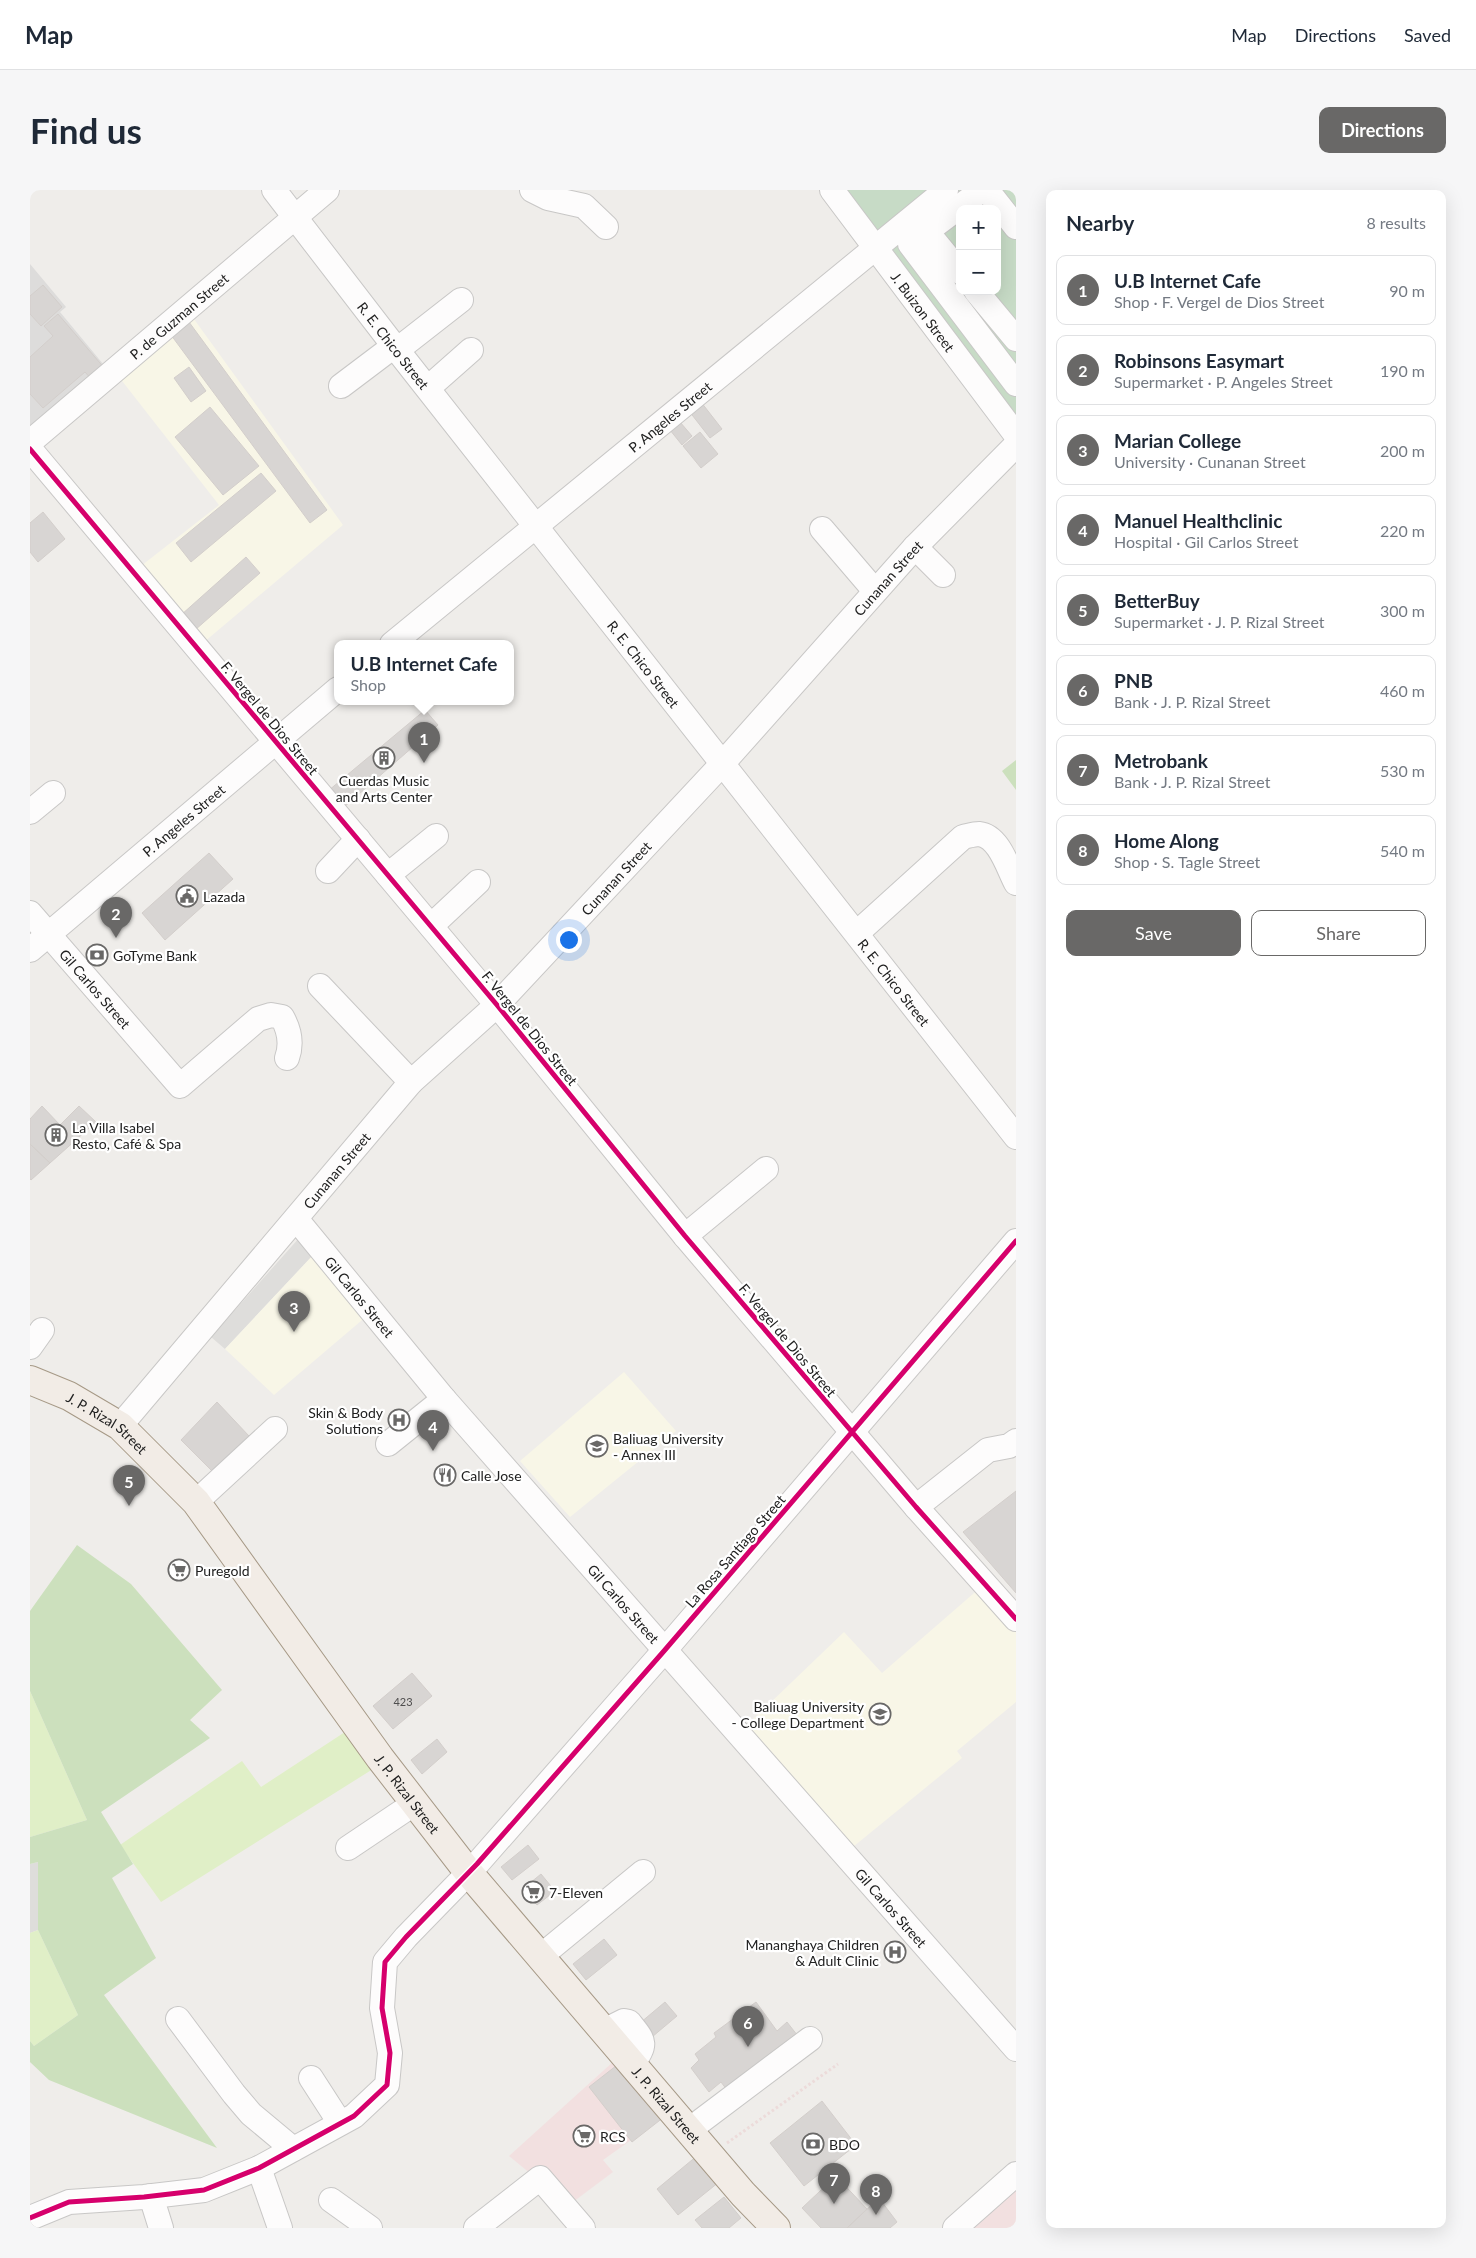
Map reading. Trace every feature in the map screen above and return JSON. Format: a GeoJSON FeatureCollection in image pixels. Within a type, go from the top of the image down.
{"type":"FeatureCollection","features":[{"type":"Feature","properties":{"kind":"main road","name":"J. P. Rizal Street"},"geometry":{"type":"LineString","coordinates":[[30,1380],[69,1396],[120,1426],[196,1502],[415,1803],[469,1873],[688,2130],[776,2228]]}},
{"type":"Feature","properties":{"kind":"street","name":"R. E. Chico Street"},"geometry":{"type":"LineString","coordinates":[[274,190],[395,348],[1016,1137]]}},
{"type":"Feature","properties":{"kind":"street","name":"P. de Guzman Street"},"geometry":{"type":"LineString","coordinates":[[30,442],[327,190]]}},
{"type":"Feature","properties":{"kind":"street"},"geometry":{"type":"LineString","coordinates":[[532,190],[548,198],[584,206],[606,227]]}},
{"type":"Feature","properties":{"kind":"street","name":"J. Buizon Street"},"geometry":{"type":"LineString","coordinates":[[832,190],[1016,435]]}},
{"type":"Feature","properties":{"kind":"street","name":"P. Angeles Street"},"geometry":{"type":"LineString","coordinates":[[397,640],[946,190]]}},
{"type":"Feature","properties":{"kind":"street"},"geometry":{"type":"LineString","coordinates":[[982,190],[910,244],[1016,384]]}},
{"type":"Feature","properties":{"kind":"street"},"geometry":{"type":"LineString","coordinates":[[987,190],[1016,227]]}},
{"type":"Feature","properties":{"kind":"street"},"geometry":{"type":"LineString","coordinates":[[927,232],[956,267]]}},
{"type":"Feature","properties":{"kind":"street"},"geometry":{"type":"LineString","coordinates":[[979,295],[1016,339]]}},
{"type":"Feature","properties":{"kind":"street"},"geometry":{"type":"LineString","coordinates":[[341,386],[460,300]]}},
{"type":"Feature","properties":{"kind":"street"},"geometry":{"type":"LineString","coordinates":[[428,388],[470,350]]}},
{"type":"Feature","properties":{"kind":"street","name":"Cunanan Street"},"geometry":{"type":"LineString","coordinates":[[120,1426],[297,1220],[411,1082],[497,1005],[723,763],[915,546],[1016,445]]}},
{"type":"Feature","properties":{"kind":"street","name":"F. Vergel de Dios Street"},"geometry":{"type":"LineString","coordinates":[[30,449],[497,1005],[685,1236],[916,1507],[1016,1619]]}},
{"type":"Feature","properties":{"kind":"street"},"geometry":{"type":"LineString","coordinates":[[822,529],[875,591]]}},
{"type":"Feature","properties":{"kind":"street"},"geometry":{"type":"LineString","coordinates":[[915,546],[943,574]]}},
{"type":"Feature","properties":{"kind":"street","name":"P. Angeles Street"},"geometry":{"type":"LineString","coordinates":[[30,950],[274,741],[334,692]]}},
{"type":"Feature","properties":{"kind":"street"},"geometry":{"type":"LineString","coordinates":[[30,812],[53,793]]}},
{"type":"Feature","properties":{"kind":"street"},"geometry":{"type":"LineString","coordinates":[[857,933],[963,837],[978,834],[984,835],[996,843],[1016,883]]}},
{"type":"Feature","properties":{"kind":"street"},"geometry":{"type":"LineString","coordinates":[[388,875],[436,836]]}},
{"type":"Feature","properties":{"kind":"street"},"geometry":{"type":"LineString","coordinates":[[328,870],[358,839]]}},
{"type":"Feature","properties":{"kind":"street"},"geometry":{"type":"LineString","coordinates":[[431,926],[478,882]]}},
{"type":"Feature","properties":{"kind":"street","name":"Gil Carlos Street"},"geometry":{"type":"LineString","coordinates":[[30,913],[180,1086],[258,1019],[271,1015],[282,1017],[288,1027],[290,1048],[287,1058]]}},
{"type":"Feature","properties":{"kind":"street"},"geometry":{"type":"LineString","coordinates":[[320,986],[411,1082]]}},
{"type":"Feature","properties":{"kind":"street"},"geometry":{"type":"LineString","coordinates":[[685,1236],[766,1169]]}},
{"type":"Feature","properties":{"kind":"street","name":"Gil Carlos Street"},"geometry":{"type":"LineString","coordinates":[[297,1220],[444,1399],[1016,2049]]}},
{"type":"Feature","properties":{"kind":"street","name":"La Rosa Santiago Street"},"geometry":{"type":"LineString","coordinates":[[340,2124],[354,2116],[387,2085],[390,2052],[382,2008],[385,1962],[406,1937],[469,1873],[664,1651],[1016,1241]]}},
{"type":"Feature","properties":{"kind":"street"},"geometry":{"type":"LineString","coordinates":[[388,1444],[444,1399]]}},
{"type":"Feature","properties":{"kind":"street"},"geometry":{"type":"LineString","coordinates":[[196,1502],[275,1429]]}},
{"type":"Feature","properties":{"kind":"street"},"geometry":{"type":"LineString","coordinates":[[916,1507],[988,1450],[1009,1446],[1016,1441]]}},
{"type":"Feature","properties":{"kind":"street"},"geometry":{"type":"LineString","coordinates":[[348,1848],[415,1803]]}},
{"type":"Feature","properties":{"kind":"street"},"geometry":{"type":"LineString","coordinates":[[541,1956],[643,1872]]}},
{"type":"Feature","properties":{"kind":"street"},"geometry":{"type":"LineString","coordinates":[[178,2019],[251,2114],[293,2149]]}},
{"type":"Feature","properties":{"kind":"street"},"geometry":{"type":"LineString","coordinates":[[688,2130],[810,2039]]}},
{"type":"Feature","properties":{"kind":"street"},"geometry":{"type":"LineString","coordinates":[[41,2219],[69,2202],[204,2190],[259,2168],[340,2124],[310,2078]]}},
{"type":"Feature","properties":{"kind":"street"},"geometry":{"type":"LineString","coordinates":[[259,2168],[280,2228]]}},
{"type":"Feature","properties":{"kind":"street"},"geometry":{"type":"LineString","coordinates":[[955,2228],[1016,2174]]}},
{"type":"Feature","properties":{"kind":"street"},"geometry":{"type":"LineString","coordinates":[[476,2228],[540,2178],[583,2228]]}},
{"type":"Feature","properties":{"kind":"street"},"geometry":{"type":"LineString","coordinates":[[151,2196],[161,2228]]}},
{"type":"Feature","properties":{"kind":"street"},"geometry":{"type":"LineString","coordinates":[[331,2200],[370,2228]]}},
{"type":"Feature","properties":{"kind":"path"},"geometry":{"type":"LineString","coordinates":[[710,2155],[838,2064]]}},
{"type":"Feature","properties":{"kind":"shaded area"},"geometry":{"type":"Polygon","coordinates":[[[30,264],[66,307],[60,312],[108,370],[30,436],[30,264]]]}},
{"type":"Feature","properties":{"kind":"shaded area"},"geometry":{"type":"Polygon","coordinates":[[[191,315],[343,525],[197,648],[132,573],[219,505],[119,377],[191,315]]]}},
{"type":"Feature","properties":{"kind":"shaded area"},"geometry":{"type":"Polygon","coordinates":[[[300,1237],[315,1253],[225,1349],[211,1337],[300,1237]]]}},
{"type":"Feature","properties":{"kind":"shaded area"},"geometry":{"type":"Polygon","coordinates":[[[315,1253],[368,1315],[274,1395],[225,1349],[315,1253]]]}},
{"type":"Feature","properties":{"kind":"shaded area","name":"Baliuag University - Annex III"},"geometry":{"type":"Polygon","coordinates":[[[624,1372],[676,1431],[570,1517],[520,1461],[624,1372]]]}},
{"type":"Feature","properties":{"kind":"shaded area","name":"Baliuag University - College Department"},"geometry":{"type":"Polygon","coordinates":[[[981,1587],[1016,1628],[1016,1702],[957,1751],[962,1758],[848,1851],[746,1726],[844,1632],[882,1673],[981,1587]]]}},
{"type":"Feature","properties":{"kind":"shaded area"},"geometry":{"type":"Polygon","coordinates":[[[38,1862],[38,1930],[30,1933],[30,1864],[38,1862]]]}},
{"type":"Feature","properties":{"kind":"shaded area","name":"RCS"},"geometry":{"type":"Polygon","coordinates":[[[614,2061],[665,2116],[603,2160],[613,2172],[569,2205],[509,2156],[614,2061]]]}},
{"type":"Feature","properties":{"kind":"shaded area"},"geometry":{"type":"Polygon","coordinates":[[[1016,2181],[1016,2228],[961,2228],[1016,2181]]]}},
{"type":"Feature","properties":{"kind":"green space"},"geometry":{"type":"Polygon","coordinates":[[[843,190],[930,190],[875,235],[843,190]]]}},
{"type":"Feature","properties":{"kind":"green space"},"geometry":{"type":"Polygon","coordinates":[[[957,190],[1016,190],[1016,426],[886,248],[957,190]]]}},
{"type":"Feature","properties":{"kind":"green space"},"geometry":{"type":"Polygon","coordinates":[[[1016,760],[1016,790],[1002,771],[1016,760]]]}},
{"type":"Feature","properties":{"kind":"green space"},"geometry":{"type":"Polygon","coordinates":[[[77,1545],[131,1584],[222,1690],[190,1720],[210,1738],[101,1812],[133,1864],[112,1878],[156,1958],[104,1995],[217,2148],[49,2080],[30,2062],[30,2041],[34,2046],[78,2015],[38,1930],[38,1862],[30,1864],[30,1837],[87,1820],[30,1691],[30,1611],[77,1545]]]}},
{"type":"Feature","properties":{"kind":"green space"},"geometry":{"type":"Polygon","coordinates":[[[30,1691],[87,1820],[30,1837],[30,1691]]]}},
{"type":"Feature","properties":{"kind":"green space"},"geometry":{"type":"Polygon","coordinates":[[[345,1732],[373,1769],[161,1902],[120,1845],[242,1761],[261,1787],[345,1732]]]}},
{"type":"Feature","properties":{"kind":"green space"},"geometry":{"type":"Polygon","coordinates":[[[38,1930],[78,2015],[34,2046],[30,2041],[30,1933],[38,1930]]]}},
{"type":"Feature","properties":{"kind":"building"},"geometry":{"type":"Polygon","coordinates":[[[43,285],[62,307],[41,326],[30,314],[30,296],[43,285]]]}},
{"type":"Feature","properties":{"kind":"building"},"geometry":{"type":"Polygon","coordinates":[[[58,314],[106,370],[93,381],[85,372],[43,408],[30,394],[30,357],[53,336],[44,326],[58,314]]]}},
{"type":"Feature","properties":{"kind":"building"},"geometry":{"type":"Polygon","coordinates":[[[189,322],[327,510],[310,523],[171,335],[189,322]]]}},
{"type":"Feature","properties":{"kind":"building"},"geometry":{"type":"Polygon","coordinates":[[[189,367],[206,391],[191,402],[174,378],[189,367]]]}},
{"type":"Feature","properties":{"kind":"building"},"geometry":{"type":"Polygon","coordinates":[[[701,402],[722,429],[710,438],[689,411],[701,402]]]}},
{"type":"Feature","properties":{"kind":"building"},"geometry":{"type":"Polygon","coordinates":[[[210,407],[259,466],[223,495],[175,437],[210,407]]]}},
{"type":"Feature","properties":{"kind":"building"},"geometry":{"type":"Polygon","coordinates":[[[680,422],[692,436],[682,445],[670,430],[680,422]]]}},
{"type":"Feature","properties":{"kind":"building"},"geometry":{"type":"Polygon","coordinates":[[[700,432],[718,454],[701,468],[683,446],[700,432]]]}},
{"type":"Feature","properties":{"kind":"building"},"geometry":{"type":"Polygon","coordinates":[[[261,473],[276,491],[191,562],[176,543],[261,473]]]}},
{"type":"Feature","properties":{"kind":"building"},"geometry":{"type":"Polygon","coordinates":[[[43,512],[65,539],[38,562],[30,552],[30,523],[43,512]]]}},
{"type":"Feature","properties":{"kind":"building"},"geometry":{"type":"Polygon","coordinates":[[[246,557],[260,573],[195,630],[181,615],[246,557]]]}},
{"type":"Feature","properties":{"kind":"building","name":"Cuerdas Music and Arts Center"},"geometry":{"type":"Polygon","coordinates":[[[425,710],[438,725],[343,808],[328,791],[425,710]]]}},
{"type":"Feature","properties":{"kind":"building","name":"Lazada"},"geometry":{"type":"Polygon","coordinates":[[[209,853],[233,879],[165,940],[142,913],[209,853]]]}},
{"type":"Feature","properties":{"kind":"building","name":"La Villa Isabel Resto, Café & Spa"},"geometry":{"type":"Polygon","coordinates":[[[42,1106],[60,1125],[79,1106],[96,1122],[50,1163],[30,1144],[30,1119],[42,1106]]]}},
{"type":"Feature","properties":{"kind":"building"},"geometry":{"type":"Polygon","coordinates":[[[30,1144],[50,1163],[31,1180],[30,1179],[30,1144]]]}},
{"type":"Feature","properties":{"kind":"building"},"geometry":{"type":"Polygon","coordinates":[[[217,1402],[249,1436],[215,1474],[181,1440],[217,1402]]]}},
{"type":"Feature","properties":{"kind":"building"},"geometry":{"type":"Polygon","coordinates":[[[1016,1491],[1016,1593],[963,1532],[1016,1491]]]}},
{"type":"Feature","properties":{"kind":"building"},"geometry":{"type":"Polygon","coordinates":[[[412,1673],[432,1696],[393,1729],[373,1706],[412,1673]]]}},
{"type":"Feature","properties":{"kind":"building"},"geometry":{"type":"Polygon","coordinates":[[[437,1739],[447,1752],[422,1774],[411,1760],[437,1739]]]}},
{"type":"Feature","properties":{"kind":"building"},"geometry":{"type":"Polygon","coordinates":[[[528,1845],[539,1859],[512,1880],[501,1867],[528,1845]]]}},
{"type":"Feature","properties":{"kind":"building"},"geometry":{"type":"Polygon","coordinates":[[[541,1874],[555,1891],[537,1905],[524,1888],[541,1874]]]}},
{"type":"Feature","properties":{"kind":"building"},"geometry":{"type":"Polygon","coordinates":[[[604,1939],[617,1955],[586,1980],[573,1964],[604,1939]]]}},
{"type":"Feature","properties":{"kind":"building"},"geometry":{"type":"Polygon","coordinates":[[[665,2002],[677,2016],[652,2037],[640,2023],[665,2002]]]}},
{"type":"Feature","properties":{"kind":"building"},"geometry":{"type":"Polygon","coordinates":[[[756,2002],[777,2031],[787,2022],[801,2040],[727,2090],[721,2082],[709,2092],[691,2068],[699,2060],[695,2054],[716,2037],[714,2033],[756,2002]]]}},
{"type":"Feature","properties":{"kind":"building"},"geometry":{"type":"Polygon","coordinates":[[[621,2062],[664,2117],[632,2142],[589,2087],[621,2062]]]}},
{"type":"Feature","properties":{"kind":"building","name":"BDO"},"geometry":{"type":"Polygon","coordinates":[[[822,2101],[856,2145],[804,2186],[770,2143],[822,2101]]]}},
{"type":"Feature","properties":{"kind":"building"},"geometry":{"type":"Polygon","coordinates":[[[698,2155],[719,2182],[678,2215],[657,2189],[698,2155]]]}},
{"type":"Feature","properties":{"kind":"building"},"geometry":{"type":"Polygon","coordinates":[[[836,2176],[867,2209],[847,2228],[821,2228],[802,2208],[836,2176]]]}},
{"type":"Feature","properties":{"kind":"building"},"geometry":{"type":"Polygon","coordinates":[[[724,2197],[741,2218],[729,2228],[702,2228],[695,2220],[724,2197]]]}},
{"type":"Feature","properties":{"kind":"building"},"geometry":{"type":"Polygon","coordinates":[[[879,2198],[897,2222],[890,2228],[847,2228],[879,2198]]]}},
{"type":"Feature","properties":{"kind":"cycle path"},"geometry":{"type":"LineString","coordinates":[[30,449],[497,1005],[685,1236],[916,1507],[1016,1619]]}},
{"type":"Feature","properties":{"kind":"cycle path"},"geometry":{"type":"LineString","coordinates":[[30,2218],[69,2202],[144,2197],[204,2190],[259,2168],[354,2116],[387,2085],[390,2053],[382,2008],[385,1962],[406,1937],[477,1864],[664,1651],[1016,1241]]}},
{"type":"Feature","properties":{"kind":"place","name":"Cuerdas Music and Arts Center"},"geometry":{"type":"Point","coordinates":[384,758]}},
{"type":"Feature","properties":{"kind":"place","name":"U.B Internet Cafe"},"geometry":{"type":"Point","coordinates":[424,763]}},
{"type":"Feature","properties":{"kind":"place","name":"Lazada"},"geometry":{"type":"Point","coordinates":[187,896]}},
{"type":"Feature","properties":{"kind":"place","name":"Robinsons Easymart"},"geometry":{"type":"Point","coordinates":[116,938]}},
{"type":"Feature","properties":{"kind":"place","name":"GoTyme Bank"},"geometry":{"type":"Point","coordinates":[97,955]}},
{"type":"Feature","properties":{"kind":"place","name":"La Villa Isabel Resto, Café & Spa"},"geometry":{"type":"Point","coordinates":[56,1135]}},
{"type":"Feature","properties":{"kind":"place","name":"Marian College"},"geometry":{"type":"Point","coordinates":[294,1332]}},
{"type":"Feature","properties":{"kind":"place","name":"Skin & Body Solutions"},"geometry":{"type":"Point","coordinates":[399,1420]}},
{"type":"Feature","properties":{"kind":"place","name":"Baliuag University - Annex III"},"geometry":{"type":"Point","coordinates":[597,1446]}},
{"type":"Feature","properties":{"kind":"place","name":"Manuel Healthclinic"},"geometry":{"type":"Point","coordinates":[433,1451]}},
{"type":"Feature","properties":{"kind":"place","name":"Calle Jose"},"geometry":{"type":"Point","coordinates":[445,1475]}},
{"type":"Feature","properties":{"kind":"place","name":"BetterBuy"},"geometry":{"type":"Point","coordinates":[129,1506]}},
{"type":"Feature","properties":{"kind":"place","name":"Puregold"},"geometry":{"type":"Point","coordinates":[179,1570]}},
{"type":"Feature","properties":{"kind":"place","name":"Baliuag University - College Department"},"geometry":{"type":"Point","coordinates":[880,1714]}},
{"type":"Feature","properties":{"kind":"place","name":"7-Eleven"},"geometry":{"type":"Point","coordinates":[533,1892]}},
{"type":"Feature","properties":{"kind":"place","name":"Mananghaya Children & Adult Clinic"},"geometry":{"type":"Point","coordinates":[895,1952]}},
{"type":"Feature","properties":{"kind":"place","name":"PNB"},"geometry":{"type":"Point","coordinates":[748,2047]}},
{"type":"Feature","properties":{"kind":"place","name":"RCS"},"geometry":{"type":"Point","coordinates":[584,2136]}},
{"type":"Feature","properties":{"kind":"place","name":"BDO"},"geometry":{"type":"Point","coordinates":[813,2144]}},
{"type":"Feature","properties":{"kind":"place","name":"Metrobank"},"geometry":{"type":"Point","coordinates":[834,2204]}},
{"type":"Feature","properties":{"kind":"place","name":"Home Along"},"geometry":{"type":"Point","coordinates":[876,2215]}}]}
